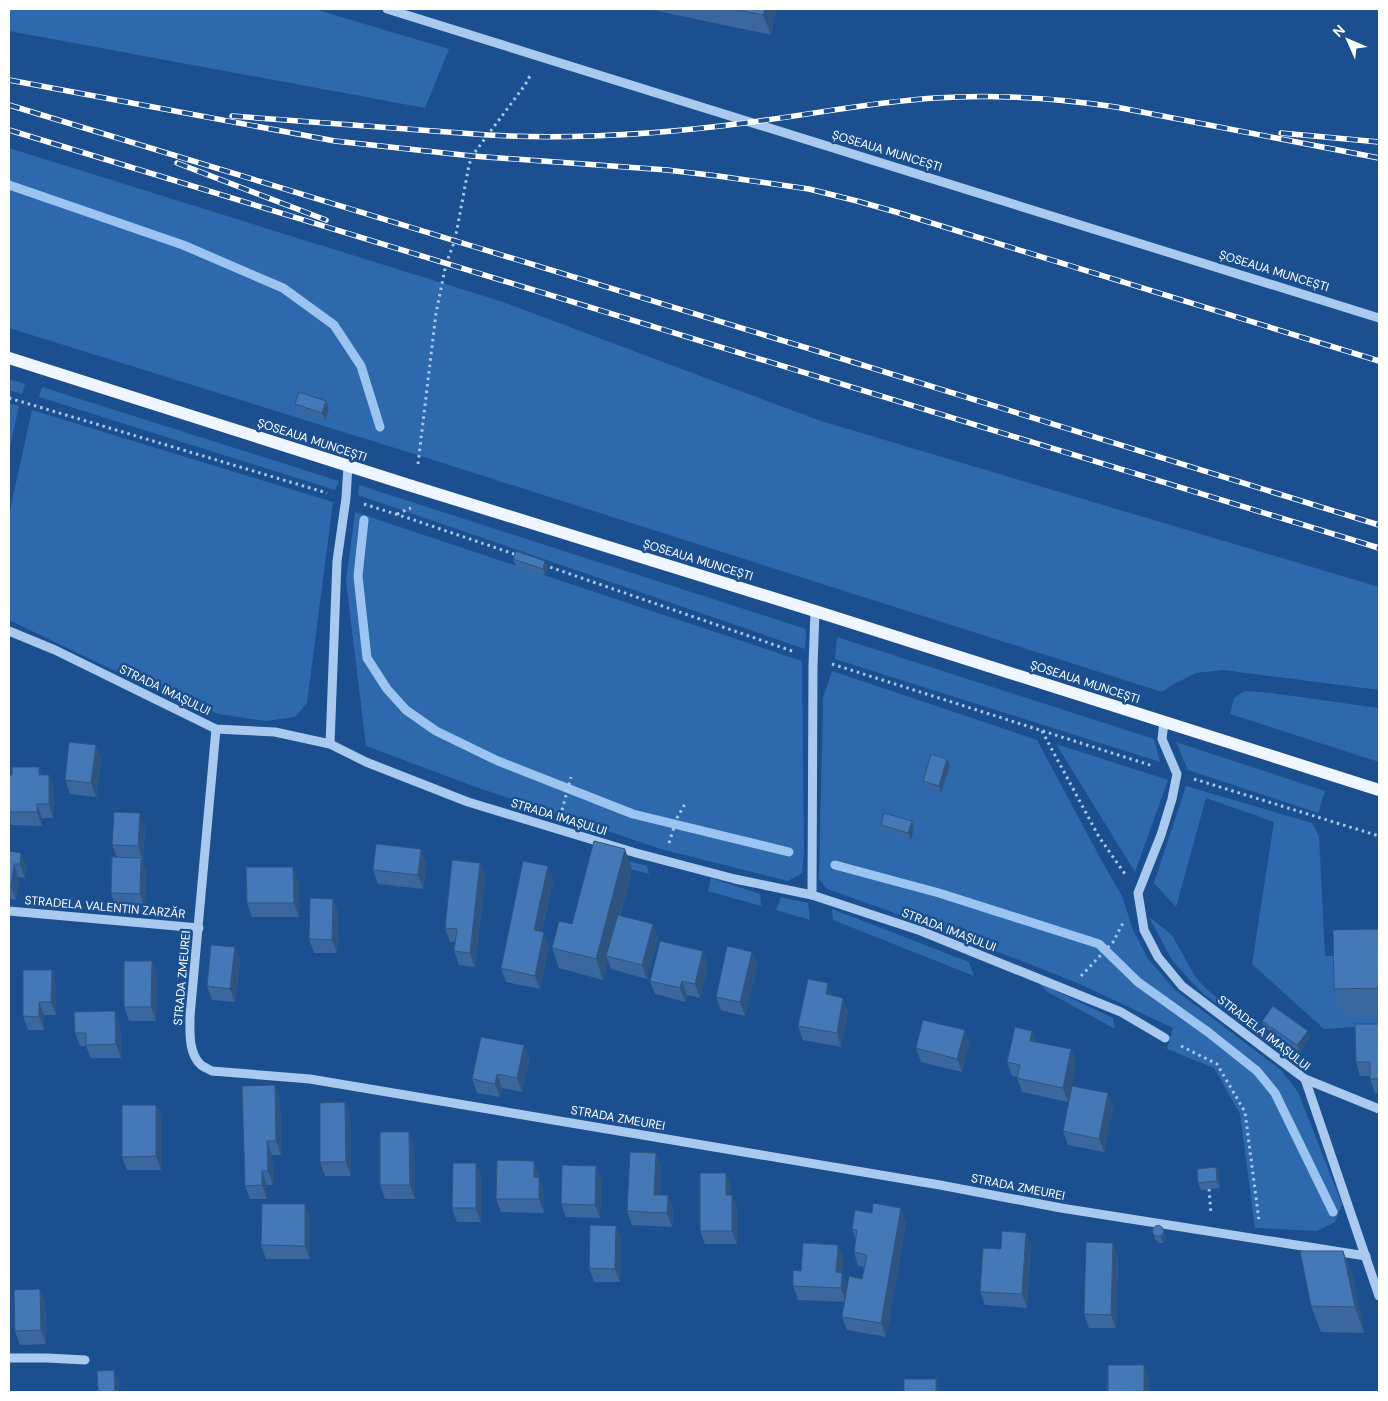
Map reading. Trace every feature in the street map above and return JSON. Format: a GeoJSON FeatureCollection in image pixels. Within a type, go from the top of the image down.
{"type":"FeatureCollection","features":[{"type":"Feature","properties":{"kind":"main road","name":"ȘOSEAUA MUNCEȘTI"},"geometry":{"type":"LineString","coordinates":[[9,358],[348,466],[815,610],[1379,790]]}},
{"type":"Feature","properties":{"kind":"street","name":"ȘOSEAUA MUNCEȘTI"},"geometry":{"type":"LineString","coordinates":[[387,9],[1379,318]]}},
{"type":"Feature","properties":{"kind":"street"},"geometry":{"type":"LineString","coordinates":[[330,744],[338,561],[348,466]]}},
{"type":"Feature","properties":{"kind":"street"},"geometry":{"type":"LineString","coordinates":[[812,894],[815,610]]}},
{"type":"Feature","properties":{"kind":"street","name":"STRADA IMAȘULUI"},"geometry":{"type":"LineString","coordinates":[[9,631],[55,650],[216,729],[275,732],[330,744],[366,762],[468,802],[636,853],[735,879],[812,894],[931,935],[1121,1012],[1165,1038]]}},
{"type":"Feature","properties":{"kind":"street"},"geometry":{"type":"LineString","coordinates":[[1138,893],[1161,835],[1172,799],[1177,774],[1162,739],[1164,722]]}},
{"type":"Feature","properties":{"kind":"street","name":"STRADA ZMEUREI"},"geometry":{"type":"LineString","coordinates":[[216,729],[190,1016],[190,1039],[194,1055],[201,1064],[212,1071],[310,1079],[940,1185],[1061,1208],[1366,1256]]}},
{"type":"Feature","properties":{"kind":"street","name":"STRADELA IMAȘULUI"},"geometry":{"type":"LineString","coordinates":[[1138,893],[1144,930],[1158,957],[1182,986],[1305,1079],[1379,1296]]}},
{"type":"Feature","properties":{"kind":"street","name":"STRADELA VALENTIN ZARZĂR"},"geometry":{"type":"LineString","coordinates":[[9,911],[199,928]]}},
{"type":"Feature","properties":{"kind":"street"},"geometry":{"type":"LineString","coordinates":[[1305,1079],[1379,1109]]}},
{"type":"Feature","properties":{"kind":"street"},"geometry":{"type":"LineString","coordinates":[[9,1358],[85,1360]]}},
{"type":"Feature","properties":{"kind":"path"},"geometry":{"type":"LineString","coordinates":[[418,464],[436,313],[446,264],[454,240],[469,165],[472,156],[525,85],[541,56]]}},
{"type":"Feature","properties":{"kind":"path"},"geometry":{"type":"LineString","coordinates":[[9,398],[346,498],[521,557]]}},
{"type":"Feature","properties":{"kind":"path"},"geometry":{"type":"LineString","coordinates":[[397,514],[414,507]]}},
{"type":"Feature","properties":{"kind":"path"},"geometry":{"type":"LineString","coordinates":[[540,563],[859,674],[1379,836]]}},
{"type":"Feature","properties":{"kind":"path"},"geometry":{"type":"LineString","coordinates":[[1042,730],[1099,837],[1138,893]]}},
{"type":"Feature","properties":{"kind":"path"},"geometry":{"type":"LineString","coordinates":[[563,807],[572,777]]}},
{"type":"Feature","properties":{"kind":"path"},"geometry":{"type":"LineString","coordinates":[[669,842],[677,818],[686,802]]}},
{"type":"Feature","properties":{"kind":"path"},"geometry":{"type":"LineString","coordinates":[[1092,965],[1113,942]]}},
{"type":"Feature","properties":{"kind":"path"},"geometry":{"type":"LineString","coordinates":[[1165,1038],[1217,1064],[1245,1112],[1262,1240]]}},
{"type":"Feature","properties":{"kind":"shaded area"},"geometry":{"type":"Polygon","coordinates":[[[9,9],[314,9],[449,49],[425,108],[9,31],[9,9]]]}},
{"type":"Feature","properties":{"kind":"shaded area"},"geometry":{"type":"Polygon","coordinates":[[[9,148],[503,302],[821,421],[1379,587],[1379,690],[1223,670],[1196,673],[1162,692],[424,457],[9,328],[9,148]]]}},
{"type":"Feature","properties":{"kind":"shaded area"},"geometry":{"type":"Polygon","coordinates":[[[9,379],[25,384],[22,394],[9,390],[9,379]]]}},
{"type":"Feature","properties":{"kind":"shaded area"},"geometry":{"type":"Polygon","coordinates":[[[42,387],[339,481],[335,490],[39,397],[42,387]]]}},
{"type":"Feature","properties":{"kind":"shaded area"},"geometry":{"type":"Polygon","coordinates":[[[9,403],[19,406],[9,451],[9,403]]]}},
{"type":"Feature","properties":{"kind":"shaded area"},"geometry":{"type":"Polygon","coordinates":[[[32,410],[333,502],[307,703],[295,717],[265,721],[219,714],[169,697],[9,620],[9,515],[32,410]]]}},
{"type":"Feature","properties":{"kind":"shaded area"},"geometry":{"type":"Polygon","coordinates":[[[359,485],[806,629],[805,649],[358,495],[359,485]]]}},
{"type":"Feature","properties":{"kind":"shaded area"},"geometry":{"type":"Polygon","coordinates":[[[355,512],[802,661],[804,854],[802,873],[788,881],[661,849],[470,785],[366,746],[346,581],[355,512]]]}},
{"type":"Feature","properties":{"kind":"shaded area"},"geometry":{"type":"Polygon","coordinates":[[[837,637],[1154,739],[1160,762],[835,659],[837,637]]]}},
{"type":"Feature","properties":{"kind":"shaded area"},"geometry":{"type":"Polygon","coordinates":[[[832,671],[1037,740],[1122,896],[1133,930],[1148,959],[1175,990],[1281,1070],[1298,1092],[1342,1204],[1335,1222],[1317,1231],[1255,1228],[1240,1114],[1214,1068],[1167,1049],[1173,1028],[1080,984],[945,931],[827,889],[819,879],[823,698],[832,671]]]}},
{"type":"Feature","properties":{"kind":"shaded area"},"geometry":{"type":"Polygon","coordinates":[[[1245,691],[1379,708],[1379,762],[1230,714],[1234,698],[1245,691]]]}},
{"type":"Feature","properties":{"kind":"shaded area"},"geometry":{"type":"Polygon","coordinates":[[[1176,742],[1325,791],[1318,813],[1188,770],[1176,742]]]}},
{"type":"Feature","properties":{"kind":"shaded area"},"geometry":{"type":"Polygon","coordinates":[[[1056,744],[1168,780],[1135,872],[1056,744]]]}},
{"type":"Feature","properties":{"kind":"shaded area"},"geometry":{"type":"Polygon","coordinates":[[[1186,786],[1312,823],[1319,836],[1325,956],[1342,956],[1343,1015],[1379,1015],[1379,1025],[1324,1029],[1252,964],[1274,822],[1206,798],[1176,907],[1154,883],[1186,786]]]}},
{"type":"Feature","properties":{"kind":"shaded area"},"geometry":{"type":"Polygon","coordinates":[[[603,854],[647,866],[649,874],[601,861],[603,854]]]}},
{"type":"Feature","properties":{"kind":"shaded area"},"geometry":{"type":"Polygon","coordinates":[[[711,878],[760,894],[761,906],[708,891],[711,878]]]}},
{"type":"Feature","properties":{"kind":"shaded area"},"geometry":{"type":"Polygon","coordinates":[[[781,897],[808,903],[810,920],[776,910],[781,897]]]}},
{"type":"Feature","properties":{"kind":"shaded area"},"geometry":{"type":"Polygon","coordinates":[[[832,909],[969,962],[974,976],[833,920],[832,909]]]}},
{"type":"Feature","properties":{"kind":"shaded area"},"geometry":{"type":"Polygon","coordinates":[[[1149,917],[1172,935],[1196,978],[1209,991],[1230,1009],[1303,1060],[1298,1063],[1205,995],[1172,960],[1149,917]]]}},
{"type":"Feature","properties":{"kind":"shaded area"},"geometry":{"type":"Polygon","coordinates":[[[1039,983],[1113,1018],[1115,1029],[1046,991],[1039,983]]]}},
{"type":"Feature","properties":{"kind":"building"},"geometry":{"type":"Polygon","coordinates":[[[734,9],[765,9],[763,15],[734,9]]]}},
{"type":"Feature","properties":{"kind":"building"},"geometry":{"type":"Polygon","coordinates":[[[299,392],[326,401],[322,413],[295,404],[299,392]]]}},
{"type":"Feature","properties":{"kind":"building"},"geometry":{"type":"Polygon","coordinates":[[[516,551],[545,561],[543,569],[513,559],[516,551]]]}},
{"type":"Feature","properties":{"kind":"building"},"geometry":{"type":"Polygon","coordinates":[[[69,742],[96,745],[91,783],[65,780],[69,742]]]}},
{"type":"Feature","properties":{"kind":"building"},"geometry":{"type":"Polygon","coordinates":[[[931,754],[947,759],[939,786],[923,781],[931,754]]]}},
{"type":"Feature","properties":{"kind":"building"},"geometry":{"type":"Polygon","coordinates":[[[12,767],[39,767],[39,775],[49,775],[49,804],[37,804],[37,812],[9,812],[9,775],[12,775],[12,767]]]}},
{"type":"Feature","properties":{"kind":"building"},"geometry":{"type":"Polygon","coordinates":[[[114,812],[140,813],[138,846],[112,845],[114,812]]]}},
{"type":"Feature","properties":{"kind":"building"},"geometry":{"type":"Polygon","coordinates":[[[884,813],[912,821],[908,833],[881,825],[884,813]]]}},
{"type":"Feature","properties":{"kind":"building"},"geometry":{"type":"Polygon","coordinates":[[[594,841],[625,849],[596,959],[552,948],[559,921],[572,924],[594,841]]]}},
{"type":"Feature","properties":{"kind":"building"},"geometry":{"type":"Polygon","coordinates":[[[376,844],[421,849],[418,875],[373,870],[376,844]]]}},
{"type":"Feature","properties":{"kind":"building"},"geometry":{"type":"Polygon","coordinates":[[[9,851],[21,853],[20,864],[14,864],[11,886],[9,886],[9,851]]]}},
{"type":"Feature","properties":{"kind":"building"},"geometry":{"type":"Polygon","coordinates":[[[112,857],[141,858],[140,894],[111,893],[112,857]]]}},
{"type":"Feature","properties":{"kind":"building"},"geometry":{"type":"Polygon","coordinates":[[[452,860],[480,863],[470,953],[454,951],[457,929],[445,928],[452,860]]]}},
{"type":"Feature","properties":{"kind":"building"},"geometry":{"type":"Polygon","coordinates":[[[523,861],[548,866],[534,930],[544,932],[535,976],[501,968],[523,861]]]}},
{"type":"Feature","properties":{"kind":"building"},"geometry":{"type":"Polygon","coordinates":[[[246,867],[293,867],[294,903],[247,903],[246,867]]]}},
{"type":"Feature","properties":{"kind":"building"},"geometry":{"type":"Polygon","coordinates":[[[310,898],[333,899],[332,940],[309,939],[310,898]]]}},
{"type":"Feature","properties":{"kind":"building"},"geometry":{"type":"Polygon","coordinates":[[[618,915],[653,924],[642,965],[606,956],[618,915]]]}},
{"type":"Feature","properties":{"kind":"building"},"geometry":{"type":"Polygon","coordinates":[[[1379,929],[1379,988],[1334,989],[1333,930],[1379,929]]]}},
{"type":"Feature","properties":{"kind":"building"},"geometry":{"type":"Polygon","coordinates":[[[660,941],[703,951],[695,984],[682,981],[680,988],[650,981],[660,941]]]}},
{"type":"Feature","properties":{"kind":"building"},"geometry":{"type":"Polygon","coordinates":[[[211,945],[235,947],[230,989],[207,986],[211,945]]]}},
{"type":"Feature","properties":{"kind":"building"},"geometry":{"type":"Polygon","coordinates":[[[727,946],[752,952],[740,1002],[716,997],[727,946]]]}},
{"type":"Feature","properties":{"kind":"building"},"geometry":{"type":"Polygon","coordinates":[[[124,961],[152,961],[151,1007],[124,1007],[124,961]]]}},
{"type":"Feature","properties":{"kind":"building"},"geometry":{"type":"Polygon","coordinates":[[[23,970],[52,970],[51,1002],[39,1002],[39,1017],[23,1016],[23,970]]]}},
{"type":"Feature","properties":{"kind":"building"},"geometry":{"type":"Polygon","coordinates":[[[808,979],[828,983],[826,994],[843,998],[837,1033],[798,1026],[808,979]]]}},
{"type":"Feature","properties":{"kind":"building"},"geometry":{"type":"Polygon","coordinates":[[[1273,1006],[1308,1031],[1297,1045],[1262,1021],[1273,1006]]]}},
{"type":"Feature","properties":{"kind":"building"},"geometry":{"type":"Polygon","coordinates":[[[115,1011],[116,1044],[86,1045],[86,1033],[75,1033],[74,1012],[115,1011]]]}},
{"type":"Feature","properties":{"kind":"building"},"geometry":{"type":"Polygon","coordinates":[[[923,1020],[965,1030],[957,1059],[916,1048],[923,1020]]]}},
{"type":"Feature","properties":{"kind":"building"},"geometry":{"type":"Polygon","coordinates":[[[1355,1024],[1379,1024],[1379,1079],[1370,1079],[1370,1062],[1356,1062],[1355,1024]]]}},
{"type":"Feature","properties":{"kind":"building"},"geometry":{"type":"Polygon","coordinates":[[[1015,1027],[1032,1031],[1030,1041],[1071,1049],[1063,1088],[1017,1078],[1020,1065],[1007,1062],[1015,1027]]]}},
{"type":"Feature","properties":{"kind":"building"},"geometry":{"type":"Polygon","coordinates":[[[481,1037],[524,1045],[517,1078],[497,1074],[495,1084],[472,1079],[481,1037]]]}},
{"type":"Feature","properties":{"kind":"building"},"geometry":{"type":"Polygon","coordinates":[[[275,1085],[276,1141],[267,1141],[268,1171],[262,1171],[262,1185],[245,1186],[242,1086],[275,1085]]]}},
{"type":"Feature","properties":{"kind":"building"},"geometry":{"type":"Polygon","coordinates":[[[1072,1086],[1108,1093],[1099,1139],[1063,1131],[1072,1086]]]}},
{"type":"Feature","properties":{"kind":"building"},"geometry":{"type":"Polygon","coordinates":[[[345,1102],[346,1162],[320,1162],[320,1103],[345,1102]]]}},
{"type":"Feature","properties":{"kind":"building"},"geometry":{"type":"Polygon","coordinates":[[[122,1105],[156,1105],[156,1156],[122,1157],[122,1105]]]}},
{"type":"Feature","properties":{"kind":"building"},"geometry":{"type":"Polygon","coordinates":[[[380,1132],[409,1132],[410,1185],[380,1185],[380,1132]]]}},
{"type":"Feature","properties":{"kind":"building"},"geometry":{"type":"Polygon","coordinates":[[[630,1152],[656,1153],[654,1195],[668,1195],[667,1213],[627,1211],[630,1152]]]}},
{"type":"Feature","properties":{"kind":"building"},"geometry":{"type":"Polygon","coordinates":[[[497,1160],[534,1161],[534,1177],[539,1178],[539,1199],[496,1199],[497,1160]]]}},
{"type":"Feature","properties":{"kind":"building"},"geometry":{"type":"Polygon","coordinates":[[[453,1163],[476,1163],[476,1208],[452,1208],[453,1163]]]}},
{"type":"Feature","properties":{"kind":"building"},"geometry":{"type":"Polygon","coordinates":[[[562,1165],[596,1166],[595,1205],[561,1204],[562,1165]]]}},
{"type":"Feature","properties":{"kind":"building"},"geometry":{"type":"Polygon","coordinates":[[[1216,1167],[1217,1181],[1198,1183],[1197,1169],[1216,1167]]]}},
{"type":"Feature","properties":{"kind":"building"},"geometry":{"type":"Polygon","coordinates":[[[700,1173],[726,1173],[726,1195],[732,1195],[732,1231],[700,1231],[700,1173]]]}},
{"type":"Feature","properties":{"kind":"building"},"geometry":{"type":"Polygon","coordinates":[[[873,1203],[901,1208],[881,1323],[842,1317],[849,1276],[862,1279],[867,1255],[854,1252],[857,1230],[852,1229],[855,1210],[872,1213],[873,1203]]]}},
{"type":"Feature","properties":{"kind":"building"},"geometry":{"type":"Polygon","coordinates":[[[262,1204],[305,1204],[305,1246],[261,1245],[262,1204]]]}},
{"type":"Feature","properties":{"kind":"building"},"geometry":{"type":"Polygon","coordinates":[[[590,1225],[616,1226],[615,1269],[589,1268],[590,1225]]]}},
{"type":"Feature","properties":{"kind":"building"},"geometry":{"type":"Polygon","coordinates":[[[1156,1226],[1160,1226],[1163,1231],[1162,1235],[1156,1236],[1153,1233],[1153,1229],[1156,1226]]]}},
{"type":"Feature","properties":{"kind":"building"},"geometry":{"type":"Polygon","coordinates":[[[1002,1231],[1026,1233],[1022,1294],[980,1292],[983,1248],[1001,1249],[1002,1231]]]}},
{"type":"Feature","properties":{"kind":"building"},"geometry":{"type":"Polygon","coordinates":[[[1086,1242],[1113,1243],[1111,1315],[1084,1314],[1086,1242]]]}},
{"type":"Feature","properties":{"kind":"building"},"geometry":{"type":"Polygon","coordinates":[[[803,1243],[838,1245],[836,1272],[842,1273],[841,1288],[793,1286],[793,1270],[801,1271],[803,1243]]]}},
{"type":"Feature","properties":{"kind":"building"},"geometry":{"type":"Polygon","coordinates":[[[1300,1251],[1343,1251],[1355,1307],[1311,1306],[1300,1251]]]}},
{"type":"Feature","properties":{"kind":"building"},"geometry":{"type":"Polygon","coordinates":[[[40,1289],[41,1330],[15,1331],[14,1290],[40,1289]]]}},
{"type":"Feature","properties":{"kind":"building"},"geometry":{"type":"Polygon","coordinates":[[[1108,1365],[1144,1365],[1144,1391],[1108,1392],[1108,1365]]]}},
{"type":"Feature","properties":{"kind":"building"},"geometry":{"type":"Polygon","coordinates":[[[114,1370],[115,1392],[98,1392],[97,1371],[114,1370]]]}},
{"type":"Feature","properties":{"kind":"building"},"geometry":{"type":"Polygon","coordinates":[[[904,1379],[936,1379],[936,1392],[904,1392],[904,1379]]]}},
{"type":"Feature","properties":{"kind":"waterway"},"geometry":{"type":"LineString","coordinates":[[9,185],[183,245],[283,288],[334,325],[361,366],[380,427]]}},
{"type":"Feature","properties":{"kind":"waterway"},"geometry":{"type":"LineString","coordinates":[[364,520],[358,576],[367,658],[387,689],[406,710],[436,731],[498,761],[633,814],[789,852]]}},
{"type":"Feature","properties":{"kind":"waterway"},"geometry":{"type":"LineString","coordinates":[[835,865],[939,893],[1099,944],[1138,982],[1208,1032],[1257,1071],[1275,1093],[1333,1212]]}},
{"type":"Feature","properties":{"kind":"railway"},"geometry":{"type":"LineString","coordinates":[[9,80],[335,141],[472,156],[667,170],[809,189],[896,212],[1379,361]]}},
{"type":"Feature","properties":{"kind":"railway"},"geometry":{"type":"LineString","coordinates":[[232,116],[488,135],[554,137],[653,133],[775,119],[912,100],[1003,97],[1071,101],[1116,107],[1379,158]]}},
{"type":"Feature","properties":{"kind":"railway"},"geometry":{"type":"LineString","coordinates":[[9,105],[817,351],[1379,525]]}},
{"type":"Feature","properties":{"kind":"railway"},"geometry":{"type":"LineString","coordinates":[[9,130],[1379,548]]}},
{"type":"Feature","properties":{"kind":"railway"},"geometry":{"type":"LineString","coordinates":[[1281,133],[1379,142]]}},
{"type":"Feature","properties":{"kind":"railway"},"geometry":{"type":"LineString","coordinates":[[177,163],[326,220]]}}]}
